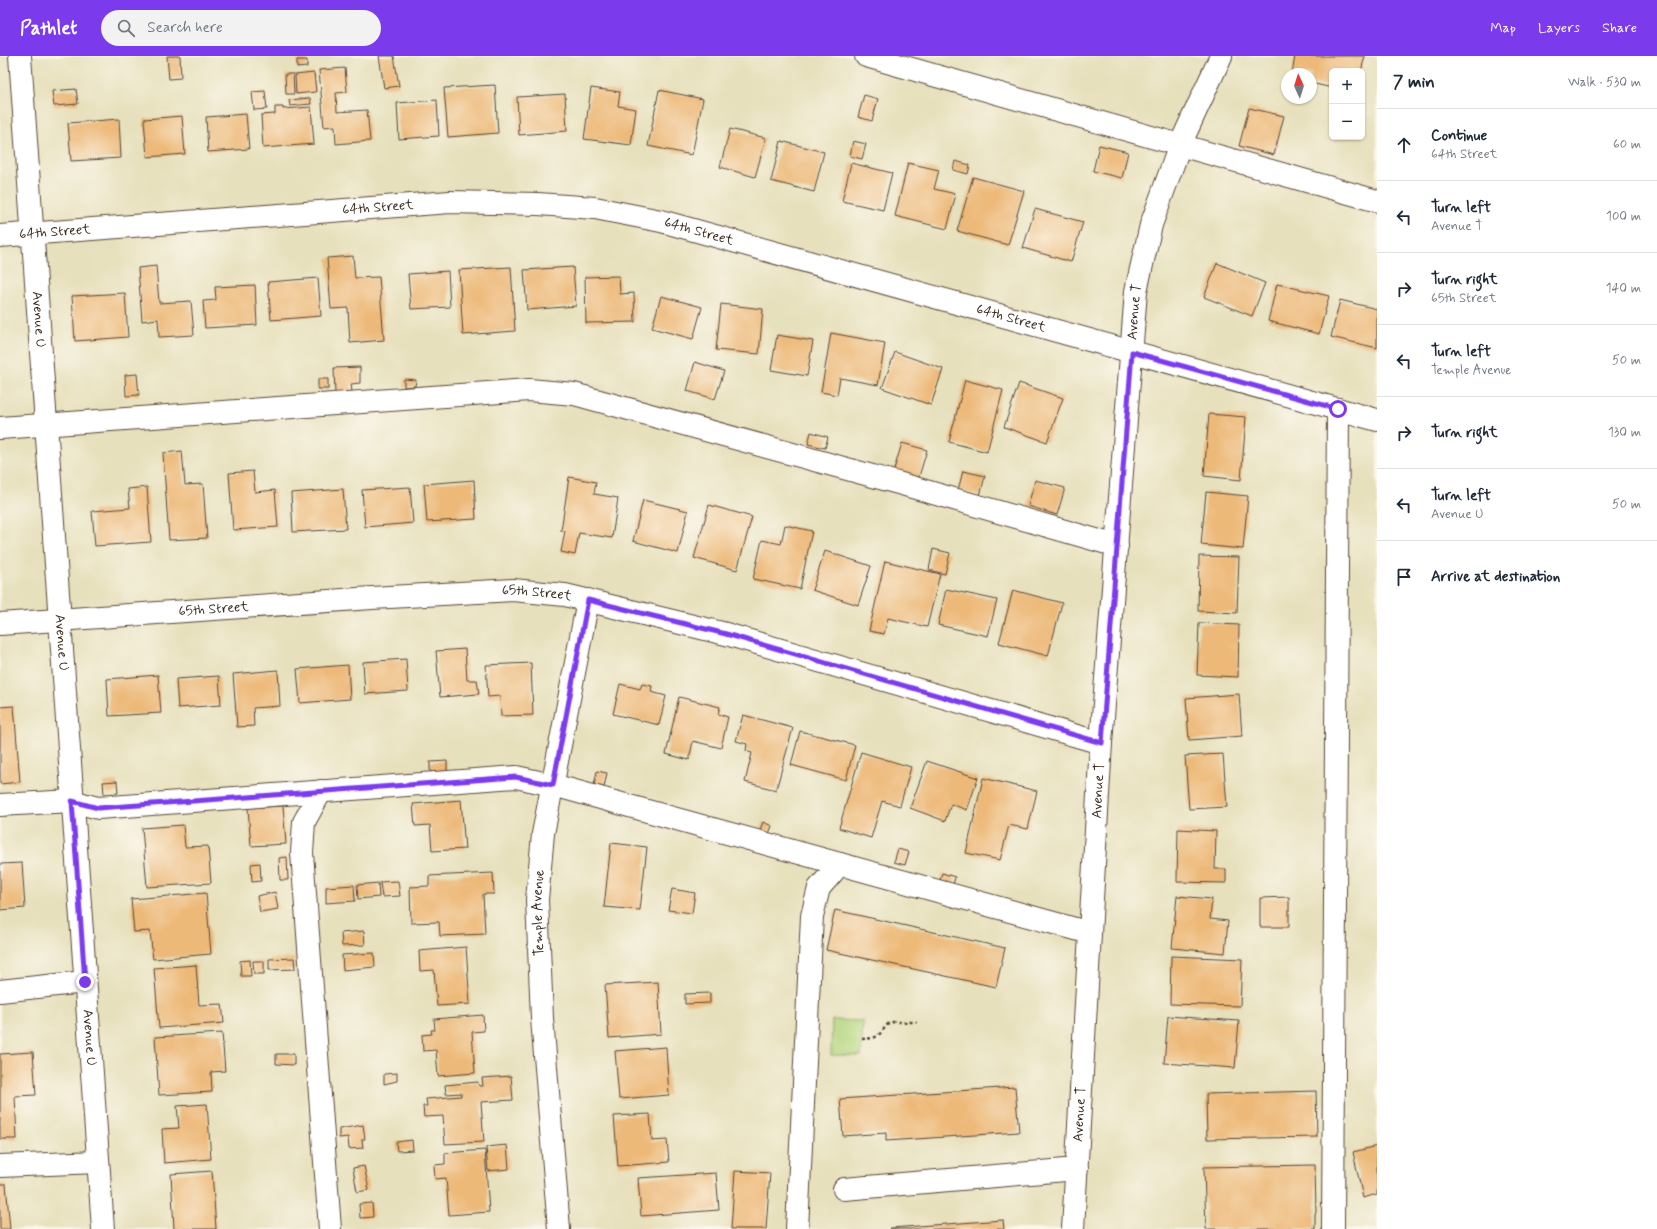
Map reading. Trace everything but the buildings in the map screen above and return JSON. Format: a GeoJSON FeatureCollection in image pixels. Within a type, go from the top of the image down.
{"type":"FeatureCollection","features":[{"type":"Feature","properties":{"kind":"street","name":"Avenue U"},"geometry":{"type":"LineString","coordinates":[[20,56],[103,1229]]}},
{"type":"Feature","properties":{"kind":"street"},"geometry":{"type":"LineString","coordinates":[[866,56],[1377,201]]}},
{"type":"Feature","properties":{"kind":"street","name":"Avenue T"},"geometry":{"type":"LineString","coordinates":[[1073,1229],[1102,743],[1136,291],[1151,225],[1180,145],[1221,56]]}},
{"type":"Feature","properties":{"kind":"street","name":"64th Street"},"geometry":{"type":"LineString","coordinates":[[0,236],[450,202],[538,204],[595,208],[661,221],[1377,420]]}},
{"type":"Feature","properties":{"kind":"street"},"geometry":{"type":"LineString","coordinates":[[0,428],[529,390],[574,394],[898,483],[1116,546]]}},
{"type":"Feature","properties":{"kind":"street"},"geometry":{"type":"LineString","coordinates":[[1333,1229],[1338,409]]}},
{"type":"Feature","properties":{"kind":"street","name":"65th Street"},"geometry":{"type":"LineString","coordinates":[[0,624],[365,598],[513,590],[564,595],[726,634],[1102,743]]}},
{"type":"Feature","properties":{"kind":"street","name":"Temple Avenue"},"geometry":{"type":"LineString","coordinates":[[558,1229],[542,1018],[537,900],[543,834],[588,600]]}},
{"type":"Feature","properties":{"kind":"street"},"geometry":{"type":"LineString","coordinates":[[0,805],[72,801],[98,808],[516,777],[553,785],[1090,933]]}},
{"type":"Feature","properties":{"kind":"street"},"geometry":{"type":"LineString","coordinates":[[321,791],[304,822],[302,853],[330,1229]]}},
{"type":"Feature","properties":{"kind":"street"},"geometry":{"type":"LineString","coordinates":[[797,1229],[812,916],[819,888],[840,864]]}},
{"type":"Feature","properties":{"kind":"street"},"geometry":{"type":"LineString","coordinates":[[0,991],[85,982]]}},
{"type":"Feature","properties":{"kind":"street"},"geometry":{"type":"LineString","coordinates":[[0,1166],[98,1162]]}},
{"type":"Feature","properties":{"kind":"street"},"geometry":{"type":"LineString","coordinates":[[844,1189],[1077,1169]]}},
{"type":"Feature","properties":{"kind":"path"},"geometry":{"type":"LineString","coordinates":[[862,1039],[878,1036],[888,1024],[893,1022],[917,1022]]}},
{"type":"Feature","properties":{"kind":"green space"},"geometry":{"type":"Polygon","coordinates":[[[832,1020],[863,1021],[861,1056],[831,1055],[832,1020]]]}},
{"type":"Feature","properties":{"kind":"route"},"geometry":{"type":"LineString","coordinates":[[85,982],[72,801],[98,808],[516,777],[553,785],[588,600],[726,634],[1102,743],[1132,352],[1338,409]]}}]}
